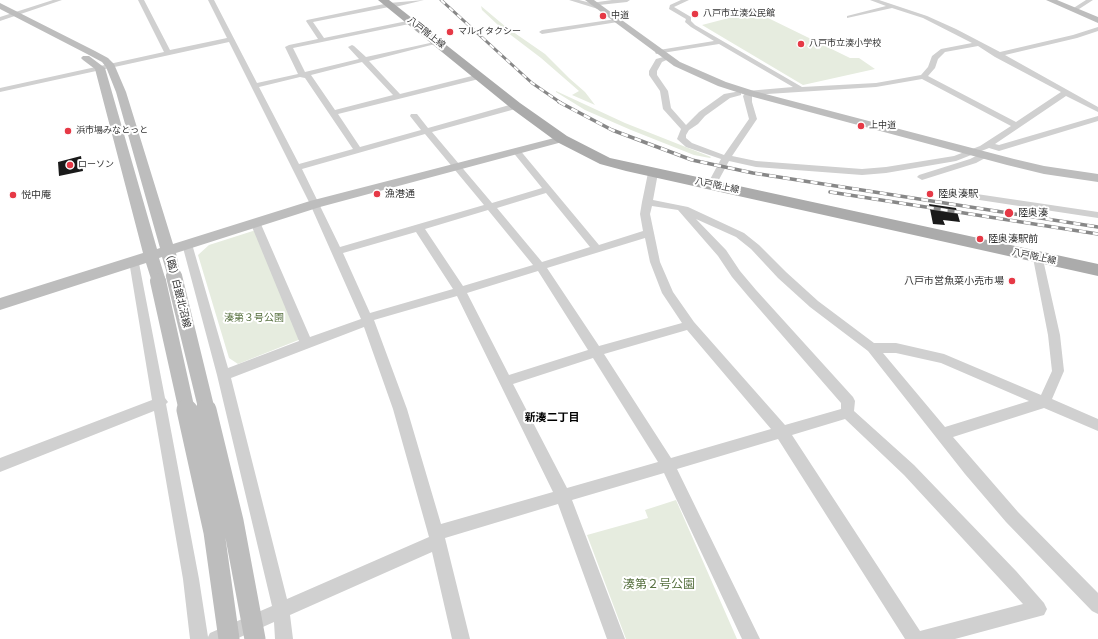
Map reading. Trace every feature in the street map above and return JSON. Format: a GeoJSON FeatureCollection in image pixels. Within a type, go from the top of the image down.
{"type":"FeatureCollection","features":[{"type":"Feature","properties":{"kind":"main road","name":"八戸階上線"},"geometry":{"type":"LineString","coordinates":[[388,4],[516,106],[580,150],[604,161],[1038,258],[1098,270]]}},
{"type":"Feature","properties":{"kind":"street"},"geometry":{"type":"LineString","coordinates":[[5,14],[59,0]]}},
{"type":"Feature","properties":{"kind":"street"},"geometry":{"type":"LineString","coordinates":[[141,0],[168,53]]}},
{"type":"Feature","properties":{"kind":"street"},"geometry":{"type":"LineString","coordinates":[[211,0],[297,167],[338,251],[367,319],[400,409],[437,537],[461,639]]}},
{"type":"Feature","properties":{"kind":"street"},"geometry":{"type":"LineString","coordinates":[[323,41],[309,21],[388,4],[421,0]]}},
{"type":"Feature","properties":{"kind":"street"},"geometry":{"type":"LineString","coordinates":[[572,0],[594,4],[627,0]]}},
{"type":"Feature","properties":{"kind":"street"},"geometry":{"type":"LineString","coordinates":[[686,0],[672,6],[671,8],[689,18],[688,22],[693,26],[801,89]]}},
{"type":"Feature","properties":{"kind":"street"},"geometry":{"type":"LineString","coordinates":[[873,0],[937,22],[1098,110]]}},
{"type":"Feature","properties":{"kind":"street"},"geometry":{"type":"LineString","coordinates":[[1050,0],[1098,20]]}},
{"type":"Feature","properties":{"kind":"street"},"geometry":{"type":"LineString","coordinates":[[1074,10],[1090,0]]}},
{"type":"Feature","properties":{"kind":"street"},"geometry":{"type":"LineString","coordinates":[[594,4],[663,55],[700,75],[750,93],[1044,170],[1098,178]]}},
{"type":"Feature","properties":{"kind":"street"},"geometry":{"type":"LineString","coordinates":[[850,17],[890,7]]}},
{"type":"Feature","properties":{"kind":"street"},"geometry":{"type":"LineString","coordinates":[[5,14],[105,67]]}},
{"type":"Feature","properties":{"kind":"street"},"geometry":{"type":"LineString","coordinates":[[542,32],[616,20]]}},
{"type":"Feature","properties":{"kind":"street"},"geometry":{"type":"LineString","coordinates":[[358,150],[305,75],[289,47],[412,22]]}},
{"type":"Feature","properties":{"kind":"street"},"geometry":{"type":"LineString","coordinates":[[998,55],[1098,29]]}},
{"type":"Feature","properties":{"kind":"street"},"geometry":{"type":"LineString","coordinates":[[0,90],[232,39]]}},
{"type":"Feature","properties":{"kind":"street"},"geometry":{"type":"LineString","coordinates":[[256,86],[436,42]]}},
{"type":"Feature","properties":{"kind":"street"},"geometry":{"type":"LineString","coordinates":[[685,129],[667,109],[664,91],[653,75],[653,71],[663,55],[721,42]]}},
{"type":"Feature","properties":{"kind":"street"},"geometry":{"type":"LineString","coordinates":[[923,77],[931,68],[935,58],[944,50],[977,44]]}},
{"type":"Feature","properties":{"kind":"street"},"geometry":{"type":"LineString","coordinates":[[352,47],[399,97]]}},
{"type":"Feature","properties":{"kind":"street","name":"（臨）白銀北沼線"},"geometry":{"type":"LineString","coordinates":[[105,67],[121,92],[168,250],[166,279],[214,532],[229,639]]}},
{"type":"Feature","properties":{"kind":"street","name":"（臨）白銀北沼線"},"geometry":{"type":"LineString","coordinates":[[105,67],[152,255],[166,279],[233,521],[255,639]]}},
{"type":"Feature","properties":{"kind":"street"},"geometry":{"type":"LineString","coordinates":[[332,113],[480,76]]}},
{"type":"Feature","properties":{"kind":"street"},"geometry":{"type":"LineString","coordinates":[[750,93],[876,85],[923,77],[1016,125]]}},
{"type":"Feature","properties":{"kind":"street"},"geometry":{"type":"LineString","coordinates":[[738,93],[725,98],[702,114],[695,122],[685,129],[681,137],[684,141],[696,148],[726,158],[756,164],[862,172],[921,165],[956,158],[972,152],[988,145],[1064,92]]}},
{"type":"Feature","properties":{"kind":"street"},"geometry":{"type":"LineString","coordinates":[[712,185],[720,167],[753,119],[747,96],[750,93]]}},
{"type":"Feature","properties":{"kind":"street"},"geometry":{"type":"LineString","coordinates":[[297,167],[516,106]]}},
{"type":"Feature","properties":{"kind":"street"},"geometry":{"type":"LineString","coordinates":[[414,116],[540,266],[596,352],[668,465],[751,639]]}},
{"type":"Feature","properties":{"kind":"street"},"geometry":{"type":"LineString","coordinates":[[988,145],[999,148],[1098,118]]}},
{"type":"Feature","properties":{"kind":"street"},"geometry":{"type":"LineString","coordinates":[[0,304],[315,204],[456,166],[516,152],[562,138]]}},
{"type":"Feature","properties":{"kind":"street"},"geometry":{"type":"LineString","coordinates":[[516,152],[596,248]]}},
{"type":"Feature","properties":{"kind":"street"},"geometry":{"type":"LineString","coordinates":[[922,176],[973,162],[984,155]]}},
{"type":"Feature","properties":{"kind":"street"},"geometry":{"type":"LineString","coordinates":[[653,173],[645,214],[655,262],[668,293],[690,325],[781,431],[915,639]]}},
{"type":"Feature","properties":{"kind":"street"},"geometry":{"type":"LineString","coordinates":[[338,251],[547,190]]}},
{"type":"Feature","properties":{"kind":"street"},"geometry":{"type":"LineString","coordinates":[[943,192],[1098,215]]}},
{"type":"Feature","properties":{"kind":"street"},"geometry":{"type":"LineString","coordinates":[[647,202],[681,208],[740,235],[755,247],[782,275],[814,304],[872,348],[1012,517],[1098,606]]}},
{"type":"Feature","properties":{"kind":"street"},"geometry":{"type":"LineString","coordinates":[[681,208],[722,253],[736,274],[752,293],[848,401],[847,413]]}},
{"type":"Feature","properties":{"kind":"street"},"geometry":{"type":"LineString","coordinates":[[255,222],[306,343]]}},
{"type":"Feature","properties":{"kind":"street"},"geometry":{"type":"LineString","coordinates":[[419,228],[460,291],[563,496],[616,639]]}},
{"type":"Feature","properties":{"kind":"street"},"geometry":{"type":"LineString","coordinates":[[224,375],[367,319],[648,233]]}},
{"type":"Feature","properties":{"kind":"street"},"geometry":{"type":"LineString","coordinates":[[187,244],[224,375],[281,609],[284,639]]}},
{"type":"Feature","properties":{"kind":"street"},"geometry":{"type":"LineString","coordinates":[[943,434],[1044,402],[1058,371],[1054,335],[1038,258]]}},
{"type":"Feature","properties":{"kind":"street"},"geometry":{"type":"LineString","coordinates":[[134,261],[191,579],[199,639]]}},
{"type":"Feature","properties":{"kind":"street"},"geometry":{"type":"LineString","coordinates":[[505,381],[596,352],[690,325]]}},
{"type":"Feature","properties":{"kind":"street"},"geometry":{"type":"LineString","coordinates":[[872,348],[896,348],[944,359],[1098,425]]}},
{"type":"Feature","properties":{"kind":"street"},"geometry":{"type":"LineString","coordinates":[[0,465],[160,402]]}},
{"type":"Feature","properties":{"kind":"street"},"geometry":{"type":"LineString","coordinates":[[216,639],[437,537],[563,496],[781,431],[847,413]]}},
{"type":"Feature","properties":{"kind":"street"},"geometry":{"type":"LineString","coordinates":[[847,413],[909,470],[1010,577],[1038,609],[921,639]]}},
{"type":"Feature","properties":{"kind":"green space"},"geometry":{"type":"Polygon","coordinates":[[[481,6],[506,27],[545,54],[585,92],[595,105],[572,95],[579,91],[541,58],[499,26],[482,10],[481,6]]]}},
{"type":"Feature","properties":{"kind":"green space"},"geometry":{"type":"Polygon","coordinates":[[[748,13],[764,16],[850,58],[859,58],[875,69],[803,85],[702,25],[748,13]]]}},
{"type":"Feature","properties":{"kind":"green space"},"geometry":{"type":"Polygon","coordinates":[[[556,91],[625,123],[711,157],[694,155],[631,130],[585,110],[556,91]]]}},
{"type":"Feature","properties":{"kind":"green space","name":"湊第３号公園"},"geometry":{"type":"Polygon","coordinates":[[[256,230],[301,339],[238,364],[229,358],[198,255],[209,245],[256,230]]]}},
{"type":"Feature","properties":{"kind":"green space","name":"湊第２号公園"},"geometry":{"type":"Polygon","coordinates":[[[676,500],[737,639],[626,639],[587,535],[648,518],[645,510],[676,500]]]}},
{"type":"Feature","properties":{"kind":"building","name":"ローソン"},"geometry":{"type":"Polygon","coordinates":[[[81,156],[83,171],[59,176],[58,162],[81,156]]]}},
{"type":"Feature","properties":{"kind":"building","name":"陸奥湊駅"},"geometry":{"type":"Polygon","coordinates":[[[929,204],[956,208],[960,222],[943,220],[945,225],[933,224],[929,204]]]}},
{"type":"Feature","properties":{"kind":"railway"},"geometry":{"type":"LineString","coordinates":[[441,0],[532,83],[561,103]]}},
{"type":"Feature","properties":{"kind":"railway"},"geometry":{"type":"LineString","coordinates":[[559,102],[612,130],[692,160],[753,173],[1098,227]]}},
{"type":"Feature","properties":{"kind":"railway"},"geometry":{"type":"LineString","coordinates":[[830,192],[1098,234]]}},
{"type":"Feature","properties":{"kind":"place","name":"八戸市立湊公民館"},"geometry":{"type":"Point","coordinates":[695,14]}},
{"type":"Feature","properties":{"kind":"place","name":"中道"},"geometry":{"type":"Point","coordinates":[603,16]}},
{"type":"Feature","properties":{"kind":"place","name":"マルイタクシー"},"geometry":{"type":"Point","coordinates":[450,32]}},
{"type":"Feature","properties":{"kind":"place","name":"八戸市立湊小学校"},"geometry":{"type":"Point","coordinates":[801,44]}},
{"type":"Feature","properties":{"kind":"place","name":"上中道"},"geometry":{"type":"Point","coordinates":[861,126]}},
{"type":"Feature","properties":{"kind":"place","name":"浜市場みなとっと"},"geometry":{"type":"Point","coordinates":[68,131]}},
{"type":"Feature","properties":{"kind":"place","name":"ローソン"},"geometry":{"type":"Point","coordinates":[70,165]}},
{"type":"Feature","properties":{"kind":"place","name":"漁港通"},"geometry":{"type":"Point","coordinates":[377,194]}},
{"type":"Feature","properties":{"kind":"place","name":"陸奥湊駅"},"geometry":{"type":"Point","coordinates":[930,194]}},
{"type":"Feature","properties":{"kind":"place","name":"悦中庵"},"geometry":{"type":"Point","coordinates":[13,195]}},
{"type":"Feature","properties":{"kind":"place","name":"陸奥湊"},"geometry":{"type":"Point","coordinates":[1009,213]}},
{"type":"Feature","properties":{"kind":"place","name":"陸奥湊駅前"},"geometry":{"type":"Point","coordinates":[980,239]}},
{"type":"Feature","properties":{"kind":"place","name":"八戸市営魚菜小売市場"},"geometry":{"type":"Point","coordinates":[1012,281]}},
{"type":"Feature","properties":{"kind":"district","name":"新湊二丁目"},"geometry":{"type":"Point","coordinates":[552,418]}}]}
